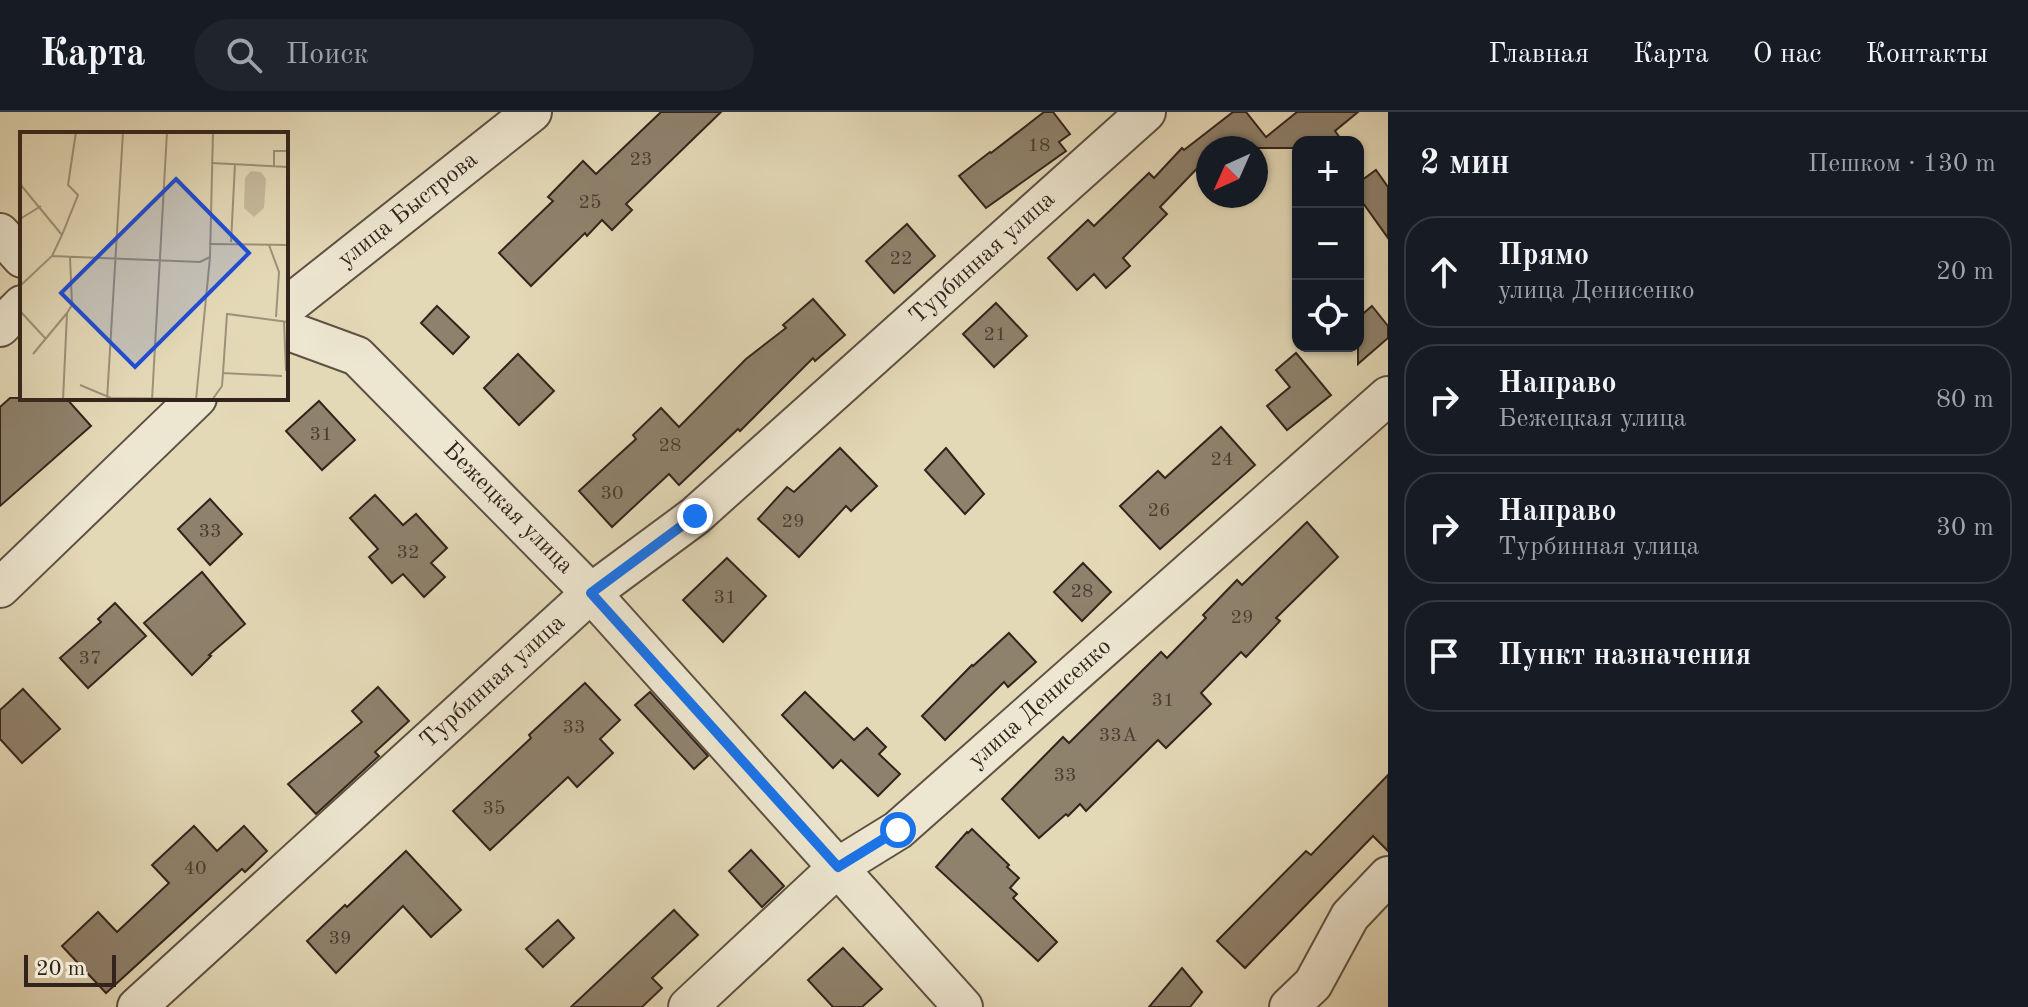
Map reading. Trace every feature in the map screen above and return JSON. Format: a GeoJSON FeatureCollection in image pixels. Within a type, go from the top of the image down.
{"type":"FeatureCollection","features":[{"type":"Feature","properties":{"kind":"street","name":"улица Быстрова"},"geometry":{"type":"LineString","coordinates":[[288,305],[532,112]]}},
{"type":"Feature","properties":{"kind":"street","name":"Турбинная улица"},"geometry":{"type":"LineString","coordinates":[[137,1007],[591,593],[695,516],[1146,112]]}},
{"type":"Feature","properties":{"kind":"street"},"geometry":{"type":"LineString","coordinates":[[0,233],[20,256]]}},
{"type":"Feature","properties":{"kind":"street"},"geometry":{"type":"LineString","coordinates":[[0,327],[20,307]]}},
{"type":"Feature","properties":{"kind":"street","name":"Бежецкая улица"},"geometry":{"type":"LineString","coordinates":[[288,331],[357,356],[591,593],[963,1007]]}},
{"type":"Feature","properties":{"kind":"street","name":"улица Денисенко"},"geometry":{"type":"LineString","coordinates":[[688,1007],[838,867],[898,830],[1388,396]]}},
{"type":"Feature","properties":{"kind":"street"},"geometry":{"type":"LineString","coordinates":[[0,588],[185,402]]}},
{"type":"Feature","properties":{"kind":"street"},"geometry":{"type":"LineString","coordinates":[[1289,1007],[1313,984],[1350,916],[1388,876]]}},
{"type":"Feature","properties":{"kind":"building"},"geometry":{"type":"Polygon","coordinates":[[[661,112],[721,112],[626,204],[632,210],[612,230],[602,220],[531,286],[499,253],[553,201],[548,197],[583,161],[596,174],[661,112]]]}},
{"type":"Feature","properties":{"kind":"building"},"geometry":{"type":"Polygon","coordinates":[[[1044,112],[1053,112],[1070,134],[1059,142],[1066,151],[986,208],[959,176],[1044,112]]]}},
{"type":"Feature","properties":{"kind":"building"},"geometry":{"type":"Polygon","coordinates":[[[1233,112],[1246,112],[1265,136],[1202,136],[1233,112]]]}},
{"type":"Feature","properties":{"kind":"building"},"geometry":{"type":"Polygon","coordinates":[[[1297,112],[1358,112],[1335,131],[1339,136],[1292,136],[1292,148],[1268,148],[1267,136],[1297,112]]]}},
{"type":"Feature","properties":{"kind":"building"},"geometry":{"type":"Polygon","coordinates":[[[1196,141],[1196,170],[1160,207],[1167,214],[1123,258],[1130,266],[1106,288],[1094,274],[1077,290],[1048,258],[1088,220],[1094,226],[1149,173],[1154,178],[1182,148],[1184,150],[1196,141]]]}},
{"type":"Feature","properties":{"kind":"building"},"geometry":{"type":"Polygon","coordinates":[[[1376,170],[1388,187],[1388,238],[1364,204],[1364,179],[1376,170]]]}},
{"type":"Feature","properties":{"kind":"building"},"geometry":{"type":"Polygon","coordinates":[[[907,224],[935,256],[894,293],[866,261],[907,224]]]}},
{"type":"Feature","properties":{"kind":"building"},"geometry":{"type":"Polygon","coordinates":[[[813,299],[845,335],[815,361],[813,358],[740,431],[738,429],[679,485],[669,474],[612,527],[579,491],[636,439],[633,435],[661,408],[679,427],[746,359],[786,328],[783,325],[813,299]]]}},
{"type":"Feature","properties":{"kind":"building"},"geometry":{"type":"Polygon","coordinates":[[[996,303],[1027,336],[994,367],[963,334],[996,303]]]}},
{"type":"Feature","properties":{"kind":"building"},"geometry":{"type":"Polygon","coordinates":[[[437,306],[469,337],[453,354],[421,323],[437,306]]]}},
{"type":"Feature","properties":{"kind":"building"},"geometry":{"type":"Polygon","coordinates":[[[1372,306],[1388,326],[1388,338],[1358,364],[1358,352],[1364,352],[1364,313],[1372,306]]]}},
{"type":"Feature","properties":{"kind":"building"},"geometry":{"type":"Polygon","coordinates":[[[1296,353],[1331,395],[1287,430],[1267,406],[1290,387],[1276,370],[1296,353]]]}},
{"type":"Feature","properties":{"kind":"building"},"geometry":{"type":"Polygon","coordinates":[[[518,354],[554,391],[519,425],[484,388],[518,354]]]}},
{"type":"Feature","properties":{"kind":"building"},"geometry":{"type":"Polygon","coordinates":[[[10,398],[68,400],[91,426],[0,506],[0,407],[10,398]]]}},
{"type":"Feature","properties":{"kind":"building"},"geometry":{"type":"Polygon","coordinates":[[[319,401],[355,440],[322,470],[286,431],[319,401]]]}},
{"type":"Feature","properties":{"kind":"building"},"geometry":{"type":"Polygon","coordinates":[[[1221,427],[1255,465],[1160,549],[1120,506],[1158,471],[1165,478],[1221,427]]]}},
{"type":"Feature","properties":{"kind":"building"},"geometry":{"type":"Polygon","coordinates":[[[840,448],[877,486],[851,511],[846,506],[799,557],[758,519],[787,487],[794,492],[840,448]]]}},
{"type":"Feature","properties":{"kind":"building"},"geometry":{"type":"Polygon","coordinates":[[[946,448],[984,494],[965,514],[925,470],[946,448]]]}},
{"type":"Feature","properties":{"kind":"building"},"geometry":{"type":"Polygon","coordinates":[[[375,495],[403,525],[416,514],[447,548],[431,563],[445,577],[424,597],[403,574],[392,583],[369,557],[378,549],[350,518],[375,495]]]}},
{"type":"Feature","properties":{"kind":"building"},"geometry":{"type":"Polygon","coordinates":[[[210,499],[242,534],[210,565],[178,529],[210,499]]]}},
{"type":"Feature","properties":{"kind":"building"},"geometry":{"type":"Polygon","coordinates":[[[1307,522],[1338,557],[1276,618],[1280,621],[1246,657],[1241,652],[1201,693],[1211,704],[1166,748],[1158,740],[1086,811],[1080,804],[1039,838],[1002,799],[1063,737],[1069,743],[1161,652],[1167,658],[1237,580],[1242,585],[1307,522]]]}},
{"type":"Feature","properties":{"kind":"building"},"geometry":{"type":"Polygon","coordinates":[[[727,558],[766,596],[723,642],[683,600],[727,558]]]}},
{"type":"Feature","properties":{"kind":"building"},"geometry":{"type":"Polygon","coordinates":[[[1083,563],[1111,592],[1082,621],[1054,592],[1083,563]]]}},
{"type":"Feature","properties":{"kind":"building"},"geometry":{"type":"Polygon","coordinates":[[[202,572],[245,624],[209,655],[192,675],[144,623],[202,572]]]}},
{"type":"Feature","properties":{"kind":"building"},"geometry":{"type":"Polygon","coordinates":[[[115,603],[146,636],[88,688],[60,658],[101,622],[98,619],[115,603]]]}},
{"type":"Feature","properties":{"kind":"building"},"geometry":{"type":"Polygon","coordinates":[[[1009,633],[1036,662],[1008,687],[1004,682],[945,740],[922,716],[1009,633]]]}},
{"type":"Feature","properties":{"kind":"building"},"geometry":{"type":"Polygon","coordinates":[[[585,683],[620,720],[600,739],[613,753],[577,787],[568,777],[490,850],[453,811],[585,683]]]}},
{"type":"Feature","properties":{"kind":"building"},"geometry":{"type":"Polygon","coordinates":[[[378,687],[409,721],[375,752],[379,756],[316,814],[288,784],[362,722],[352,711],[378,687]]]}},
{"type":"Feature","properties":{"kind":"building"},"geometry":{"type":"Polygon","coordinates":[[[23,689],[60,729],[22,763],[0,739],[0,710],[23,689]]]}},
{"type":"Feature","properties":{"kind":"building"},"geometry":{"type":"Polygon","coordinates":[[[650,692],[708,756],[694,769],[635,705],[650,692]]]}},
{"type":"Feature","properties":{"kind":"building"},"geometry":{"type":"Polygon","coordinates":[[[805,692],[854,740],[867,728],[886,747],[879,754],[900,774],[878,796],[841,760],[833,768],[782,715],[805,692]]]}},
{"type":"Feature","properties":{"kind":"building"},"geometry":{"type":"Polygon","coordinates":[[[1388,775],[1388,851],[1373,836],[1245,968],[1217,941],[1306,851],[1311,855],[1388,775]]]}},
{"type":"Feature","properties":{"kind":"building"},"geometry":{"type":"Polygon","coordinates":[[[194,826],[217,851],[244,826],[267,851],[245,872],[242,869],[106,993],[62,946],[98,912],[117,932],[169,883],[152,865],[194,826]]]}},
{"type":"Feature","properties":{"kind":"building"},"geometry":{"type":"Polygon","coordinates":[[[972,829],[1019,878],[1010,888],[1017,894],[1013,898],[1057,942],[1038,961],[936,867],[972,829]]]}},
{"type":"Feature","properties":{"kind":"building"},"geometry":{"type":"Polygon","coordinates":[[[751,850],[784,886],[762,907],[729,871],[751,850]]]}},
{"type":"Feature","properties":{"kind":"building"},"geometry":{"type":"Polygon","coordinates":[[[406,851],[461,910],[431,937],[403,906],[336,973],[307,941],[406,851]]]}},
{"type":"Feature","properties":{"kind":"building"},"geometry":{"type":"Polygon","coordinates":[[[674,910],[698,935],[652,978],[662,988],[642,1007],[571,1007],[674,910]]]}},
{"type":"Feature","properties":{"kind":"building"},"geometry":{"type":"Polygon","coordinates":[[[558,920],[574,938],[543,967],[526,949],[558,920]]]}},
{"type":"Feature","properties":{"kind":"building"},"geometry":{"type":"Polygon","coordinates":[[[843,948],[882,989],[862,1007],[833,1007],[808,980],[843,948]]]}},
{"type":"Feature","properties":{"kind":"building"},"geometry":{"type":"Polygon","coordinates":[[[1182,968],[1202,992],[1190,1007],[1149,1007],[1182,968]]]}},
{"type":"Feature","properties":{"kind":"route"},"geometry":{"type":"LineString","coordinates":[[695,516],[591,593],[838,867],[898,830]]}}]}
